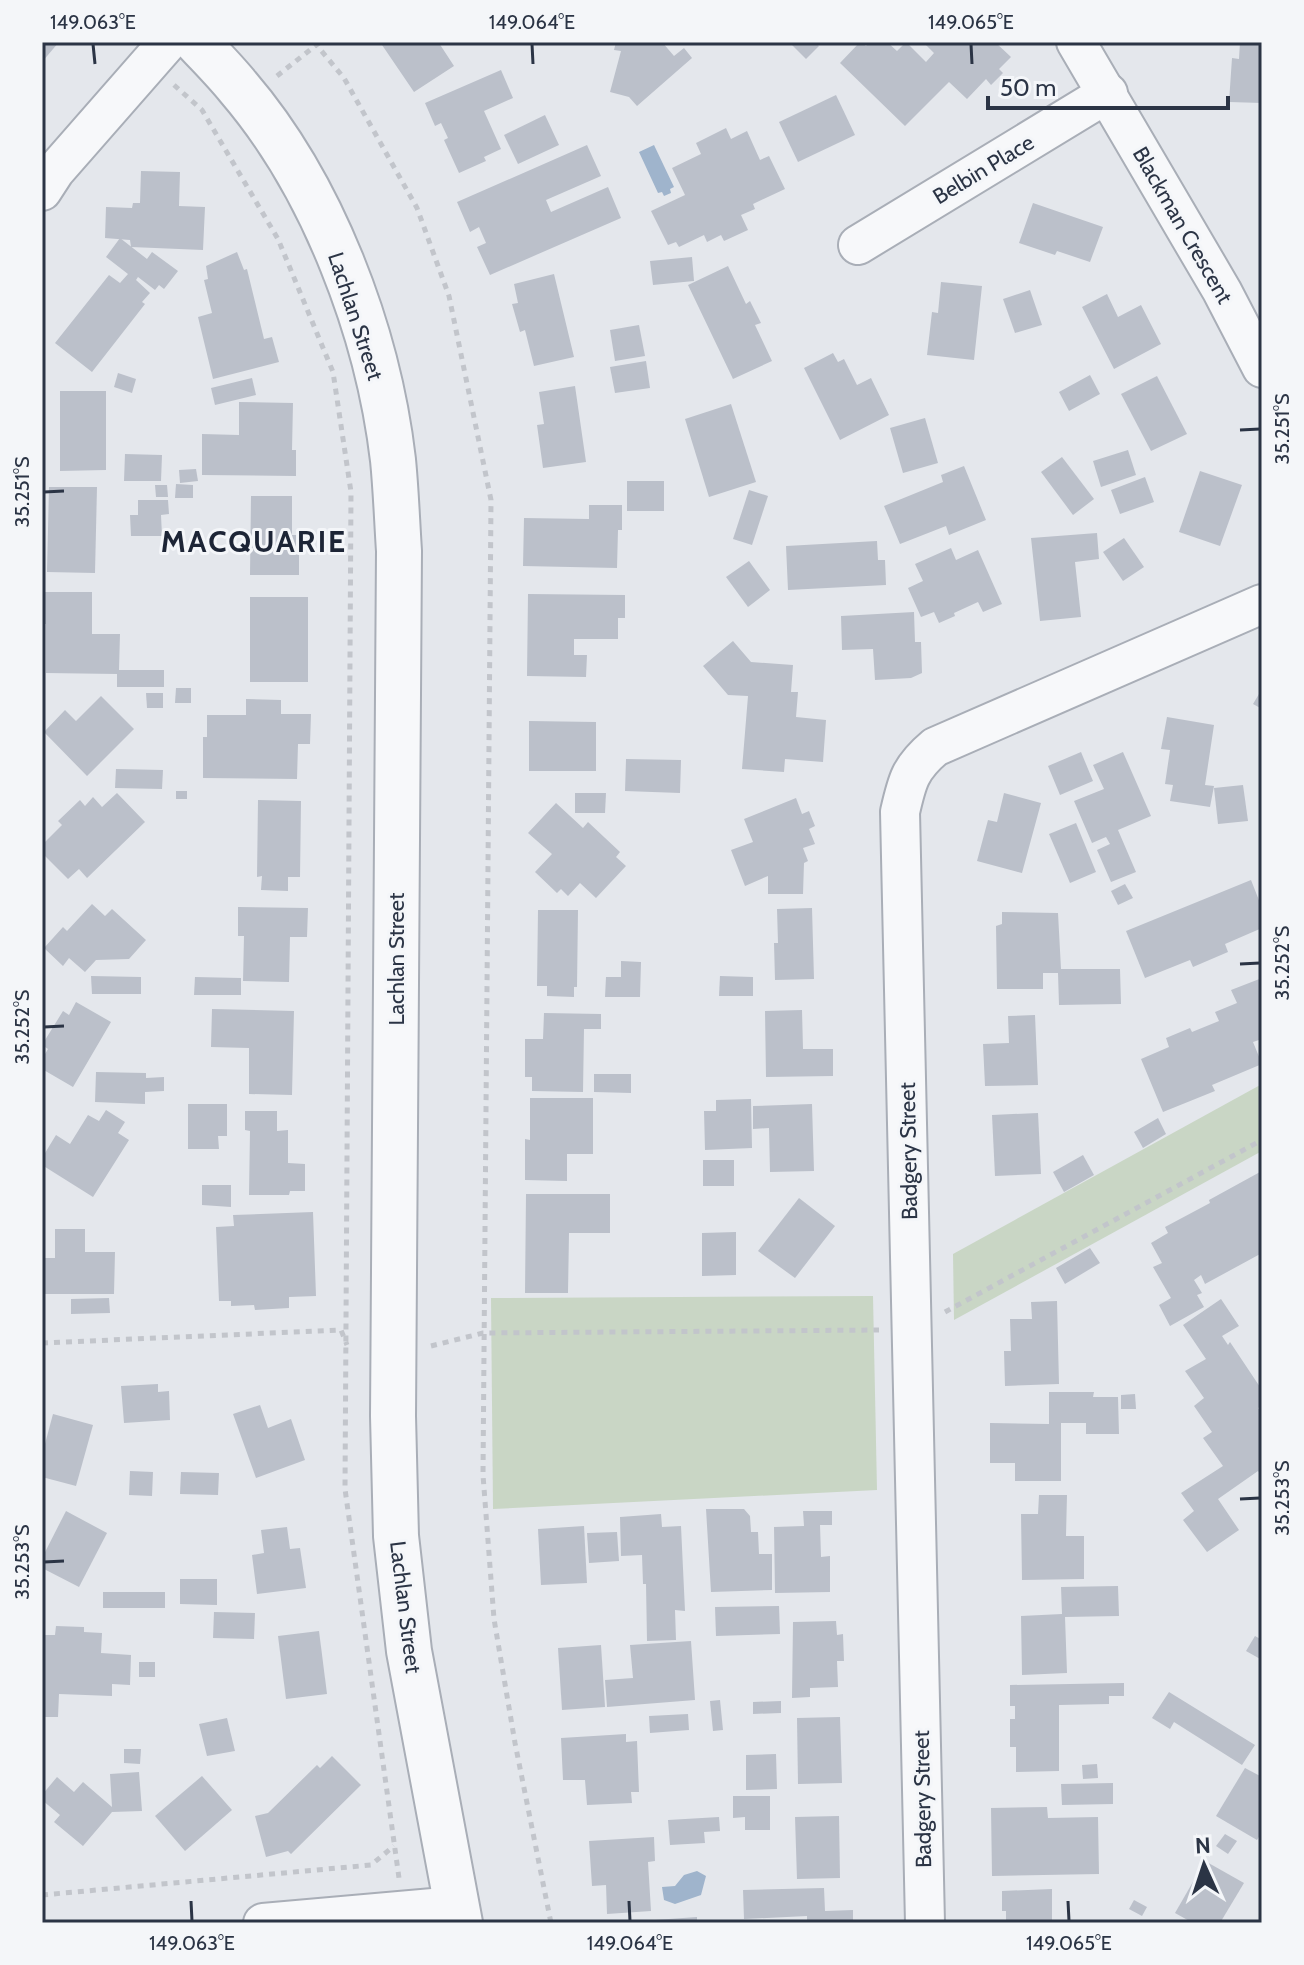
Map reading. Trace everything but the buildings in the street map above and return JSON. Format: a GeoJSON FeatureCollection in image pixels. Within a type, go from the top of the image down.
{"type":"FeatureCollection","features":[{"type":"Feature","properties":{"kind":"street"},"geometry":{"type":"LineString","coordinates":[[42,191],[55,171],[168,42]]}},
{"type":"Feature","properties":{"kind":"street","name":"Lachlan Street"},"geometry":{"type":"LineString","coordinates":[[197,42],[247,98],[290,159],[331,238],[375,368],[392,459],[399,551],[393,1356],[396,1536],[409,1651],[458,1914]]}},
{"type":"Feature","properties":{"kind":"street","name":"Blackman Crescent"},"geometry":{"type":"LineString","coordinates":[[1076,42],[1222,291],[1262,368]]}},
{"type":"Feature","properties":{"kind":"street","name":"Belbin Place"},"geometry":{"type":"LineString","coordinates":[[858,245],[1108,93]]}},
{"type":"Feature","properties":{"kind":"street","name":"Badgery Street"},"geometry":{"type":"LineString","coordinates":[[925,1923],[900,812],[908,779],[920,760],[935,747],[1262,604]]}},
{"type":"Feature","properties":{"kind":"street"},"geometry":{"type":"LineString","coordinates":[[263,1923],[458,1914]]}},
{"type":"Feature","properties":{"kind":"path"},"geometry":{"type":"LineString","coordinates":[[247,98],[317,43],[344,78],[417,208],[449,296],[491,500],[483,1475],[494,1619],[551,1923]]}},
{"type":"Feature","properties":{"kind":"path"},"geometry":{"type":"LineString","coordinates":[[42,1343],[341,1330],[348,1348],[351,492],[333,372],[278,239],[202,110]]}},
{"type":"Feature","properties":{"kind":"path"},"geometry":{"type":"LineString","coordinates":[[393,1356],[483,1333],[912,1330],[1262,1140]]}},
{"type":"Feature","properties":{"kind":"path"},"geometry":{"type":"LineString","coordinates":[[42,1895],[371,1865],[394,1846]]}},
{"type":"Feature","properties":{"kind":"green space"},"geometry":{"type":"Polygon","coordinates":[[[1262,1084],[1262,1151],[954,1320],[953,1254],[1262,1084]]]}},
{"type":"Feature","properties":{"kind":"green space"},"geometry":{"type":"Polygon","coordinates":[[[873,1296],[877,1490],[493,1509],[491,1298],[873,1296]]]}},
{"type":"Feature","properties":{"kind":"water"},"geometry":{"type":"Polygon","coordinates":[[[654,145],[674,187],[670,189],[671,193],[664,196],[662,192],[658,193],[639,152],[654,145]]]}},
{"type":"Feature","properties":{"kind":"water"},"geometry":{"type":"Polygon","coordinates":[[[697,1871],[706,1876],[701,1895],[675,1904],[664,1900],[662,1887],[675,1886],[684,1875],[697,1871]]]}},
{"type":"Feature","properties":{"kind":"district","name":"MACQUARIE"},"geometry":{"type":"Point","coordinates":[254,542]}}]}
